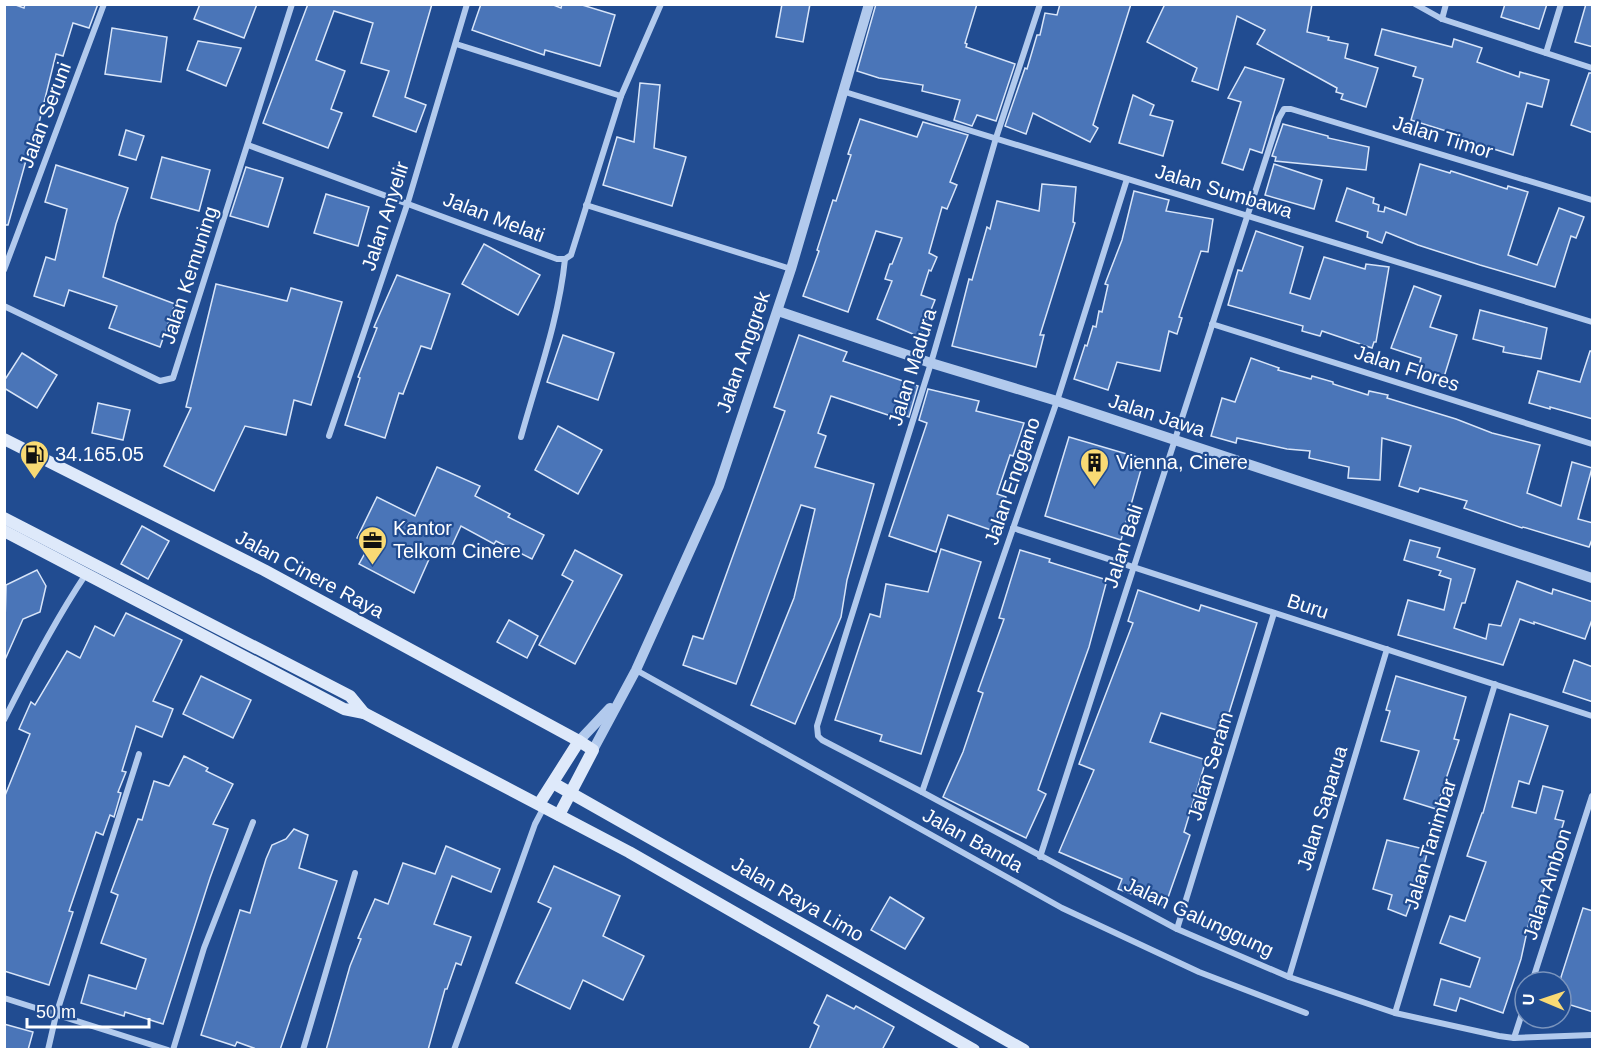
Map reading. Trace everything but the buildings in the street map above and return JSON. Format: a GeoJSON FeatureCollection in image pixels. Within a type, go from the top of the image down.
{"type":"FeatureCollection","features":[{"type":"Feature","properties":{"kind":"main road","name":"Jalan Cinere Raya"},"geometry":{"type":"LineString","coordinates":[[4,439],[264,570],[593,750]]}},
{"type":"Feature","properties":{"kind":"main road"},"geometry":{"type":"LineString","coordinates":[[4,518],[89,569]]}},
{"type":"Feature","properties":{"kind":"main road"},"geometry":{"type":"LineString","coordinates":[[4,531],[89,569],[350,696],[364,713],[705,894],[974,1050]]}},
{"type":"Feature","properties":{"kind":"main road","name":"Jalan Anggrek"},"geometry":{"type":"LineString","coordinates":[[542,806],[553,783],[579,741]]}},
{"type":"Feature","properties":{"kind":"main road","name":"Jalan Anggrek"},"geometry":{"type":"LineString","coordinates":[[559,815],[593,750]]}},
{"type":"Feature","properties":{"kind":"main road","name":"Jalan Raya Limo"},"geometry":{"type":"LineString","coordinates":[[553,783],[1024,1050]]}},
{"type":"Feature","properties":{"kind":"street","name":"Jalan Seruni"},"geometry":{"type":"LineString","coordinates":[[4,270],[104,4]]}},
{"type":"Feature","properties":{"kind":"street","name":"Jalan Kemuning"},"geometry":{"type":"LineString","coordinates":[[4,306],[160,381],[173,378],[292,4]]}},
{"type":"Feature","properties":{"kind":"street","name":"Jalan Anyelir"},"geometry":{"type":"LineString","coordinates":[[330,436],[408,202],[467,4]]}},
{"type":"Feature","properties":{"kind":"street","name":"Jalan Melati"},"geometry":{"type":"LineString","coordinates":[[248,145],[408,202],[557,259],[565,259],[571,255],[621,96],[661,4]]}},
{"type":"Feature","properties":{"kind":"street","name":"Jalan Anggrek"},"geometry":{"type":"LineString","coordinates":[[593,750],[636,670],[719,486],[778,311],[845,92],[869,4]]}},
{"type":"Feature","properties":{"kind":"street","name":"Jalan Madura"},"geometry":{"type":"LineString","coordinates":[[820,739],[817,726],[931,363],[996,138],[1040,4]]}},
{"type":"Feature","properties":{"kind":"street"},"geometry":{"type":"LineString","coordinates":[[1415,4],[1442,19],[1593,68]]}},
{"type":"Feature","properties":{"kind":"street"},"geometry":{"type":"LineString","coordinates":[[1442,19],[1446,4]]}},
{"type":"Feature","properties":{"kind":"street"},"geometry":{"type":"LineString","coordinates":[[1546,53],[1562,4]]}},
{"type":"Feature","properties":{"kind":"street"},"geometry":{"type":"LineString","coordinates":[[456,44],[621,96]]}},
{"type":"Feature","properties":{"kind":"street","name":"Jalan Sumbawa"},"geometry":{"type":"LineString","coordinates":[[845,92],[1593,322]]}},
{"type":"Feature","properties":{"kind":"street","name":"Jalan Timor"},"geometry":{"type":"LineString","coordinates":[[1284,109],[1302,112],[1593,200]]}},
{"type":"Feature","properties":{"kind":"street","name":"Jalan Bali"},"geometry":{"type":"LineString","coordinates":[[1040,857],[1247,216],[1284,109]]}},
{"type":"Feature","properties":{"kind":"street","name":"Jalan Enggano"},"geometry":{"type":"LineString","coordinates":[[922,792],[1057,401],[1127,178]]}},
{"type":"Feature","properties":{"kind":"street"},"geometry":{"type":"LineString","coordinates":[[586,205],[791,269]]}},
{"type":"Feature","properties":{"kind":"street"},"geometry":{"type":"LineString","coordinates":[[520,437],[550,333],[565,259]]}},
{"type":"Feature","properties":{"kind":"street","name":"Jalan Jawa"},"geometry":{"type":"LineString","coordinates":[[778,311],[1593,578]]}},
{"type":"Feature","properties":{"kind":"street","name":"Jalan Flores"},"geometry":{"type":"LineString","coordinates":[[1212,324],[1593,444]]}},
{"type":"Feature","properties":{"kind":"street","name":"Buru"},"geometry":{"type":"LineString","coordinates":[[1013,528],[1593,716]]}},
{"type":"Feature","properties":{"kind":"street"},"geometry":{"type":"LineString","coordinates":[[4,720],[69,598],[89,569]]}},
{"type":"Feature","properties":{"kind":"street","name":"Jalan Seram"},"geometry":{"type":"LineString","coordinates":[[1177,929],[1274,613]]}},
{"type":"Feature","properties":{"kind":"street","name":"Jalan Saparua"},"geometry":{"type":"LineString","coordinates":[[1289,977],[1387,649]]}},
{"type":"Feature","properties":{"kind":"street","name":"Jalan Banda"},"geometry":{"type":"LineString","coordinates":[[636,670],[1062,908],[1200,972],[1306,1013]]}},
{"type":"Feature","properties":{"kind":"street","name":"Jalan Tanimbar"},"geometry":{"type":"LineString","coordinates":[[1395,1013],[1495,684]]}},
{"type":"Feature","properties":{"kind":"street","name":"Jalan Anggrek"},"geometry":{"type":"LineString","coordinates":[[579,741],[620,698]]}},
{"type":"Feature","properties":{"kind":"street","name":"Jalan Galunggung"},"geometry":{"type":"LineString","coordinates":[[820,739],[1177,929],[1289,977],[1395,1013],[1514,1038],[1593,1035]]}},
{"type":"Feature","properties":{"kind":"street"},"geometry":{"type":"LineString","coordinates":[[48,1050],[56,1015],[139,754]]}},
{"type":"Feature","properties":{"kind":"street","name":"Jalan Ambon"},"geometry":{"type":"LineString","coordinates":[[1536,970],[1593,796]]}},
{"type":"Feature","properties":{"kind":"street"},"geometry":{"type":"LineString","coordinates":[[454,1050],[542,806]]}},
{"type":"Feature","properties":{"kind":"street"},"geometry":{"type":"LineString","coordinates":[[173,1050],[204,948],[253,822]]}},
{"type":"Feature","properties":{"kind":"street"},"geometry":{"type":"LineString","coordinates":[[303,1050],[355,873]]}},
{"type":"Feature","properties":{"kind":"street"},"geometry":{"type":"LineString","coordinates":[[4,998],[168,1050]]}},
{"type":"Feature","properties":{"kind":"street"},"geometry":{"type":"LineString","coordinates":[[1514,1038],[1517,1030]]}},
{"type":"Feature","properties":{"kind":"place","name":"34.165.05"},"geometry":{"type":"Point","coordinates":[34,480]}},
{"type":"Feature","properties":{"kind":"place","name":"Vienna, Cinere"},"geometry":{"type":"Point","coordinates":[1095,488]}},
{"type":"Feature","properties":{"kind":"place","name":"Kantor Telkom Cinere"},"geometry":{"type":"Point","coordinates":[372,566]}}]}
